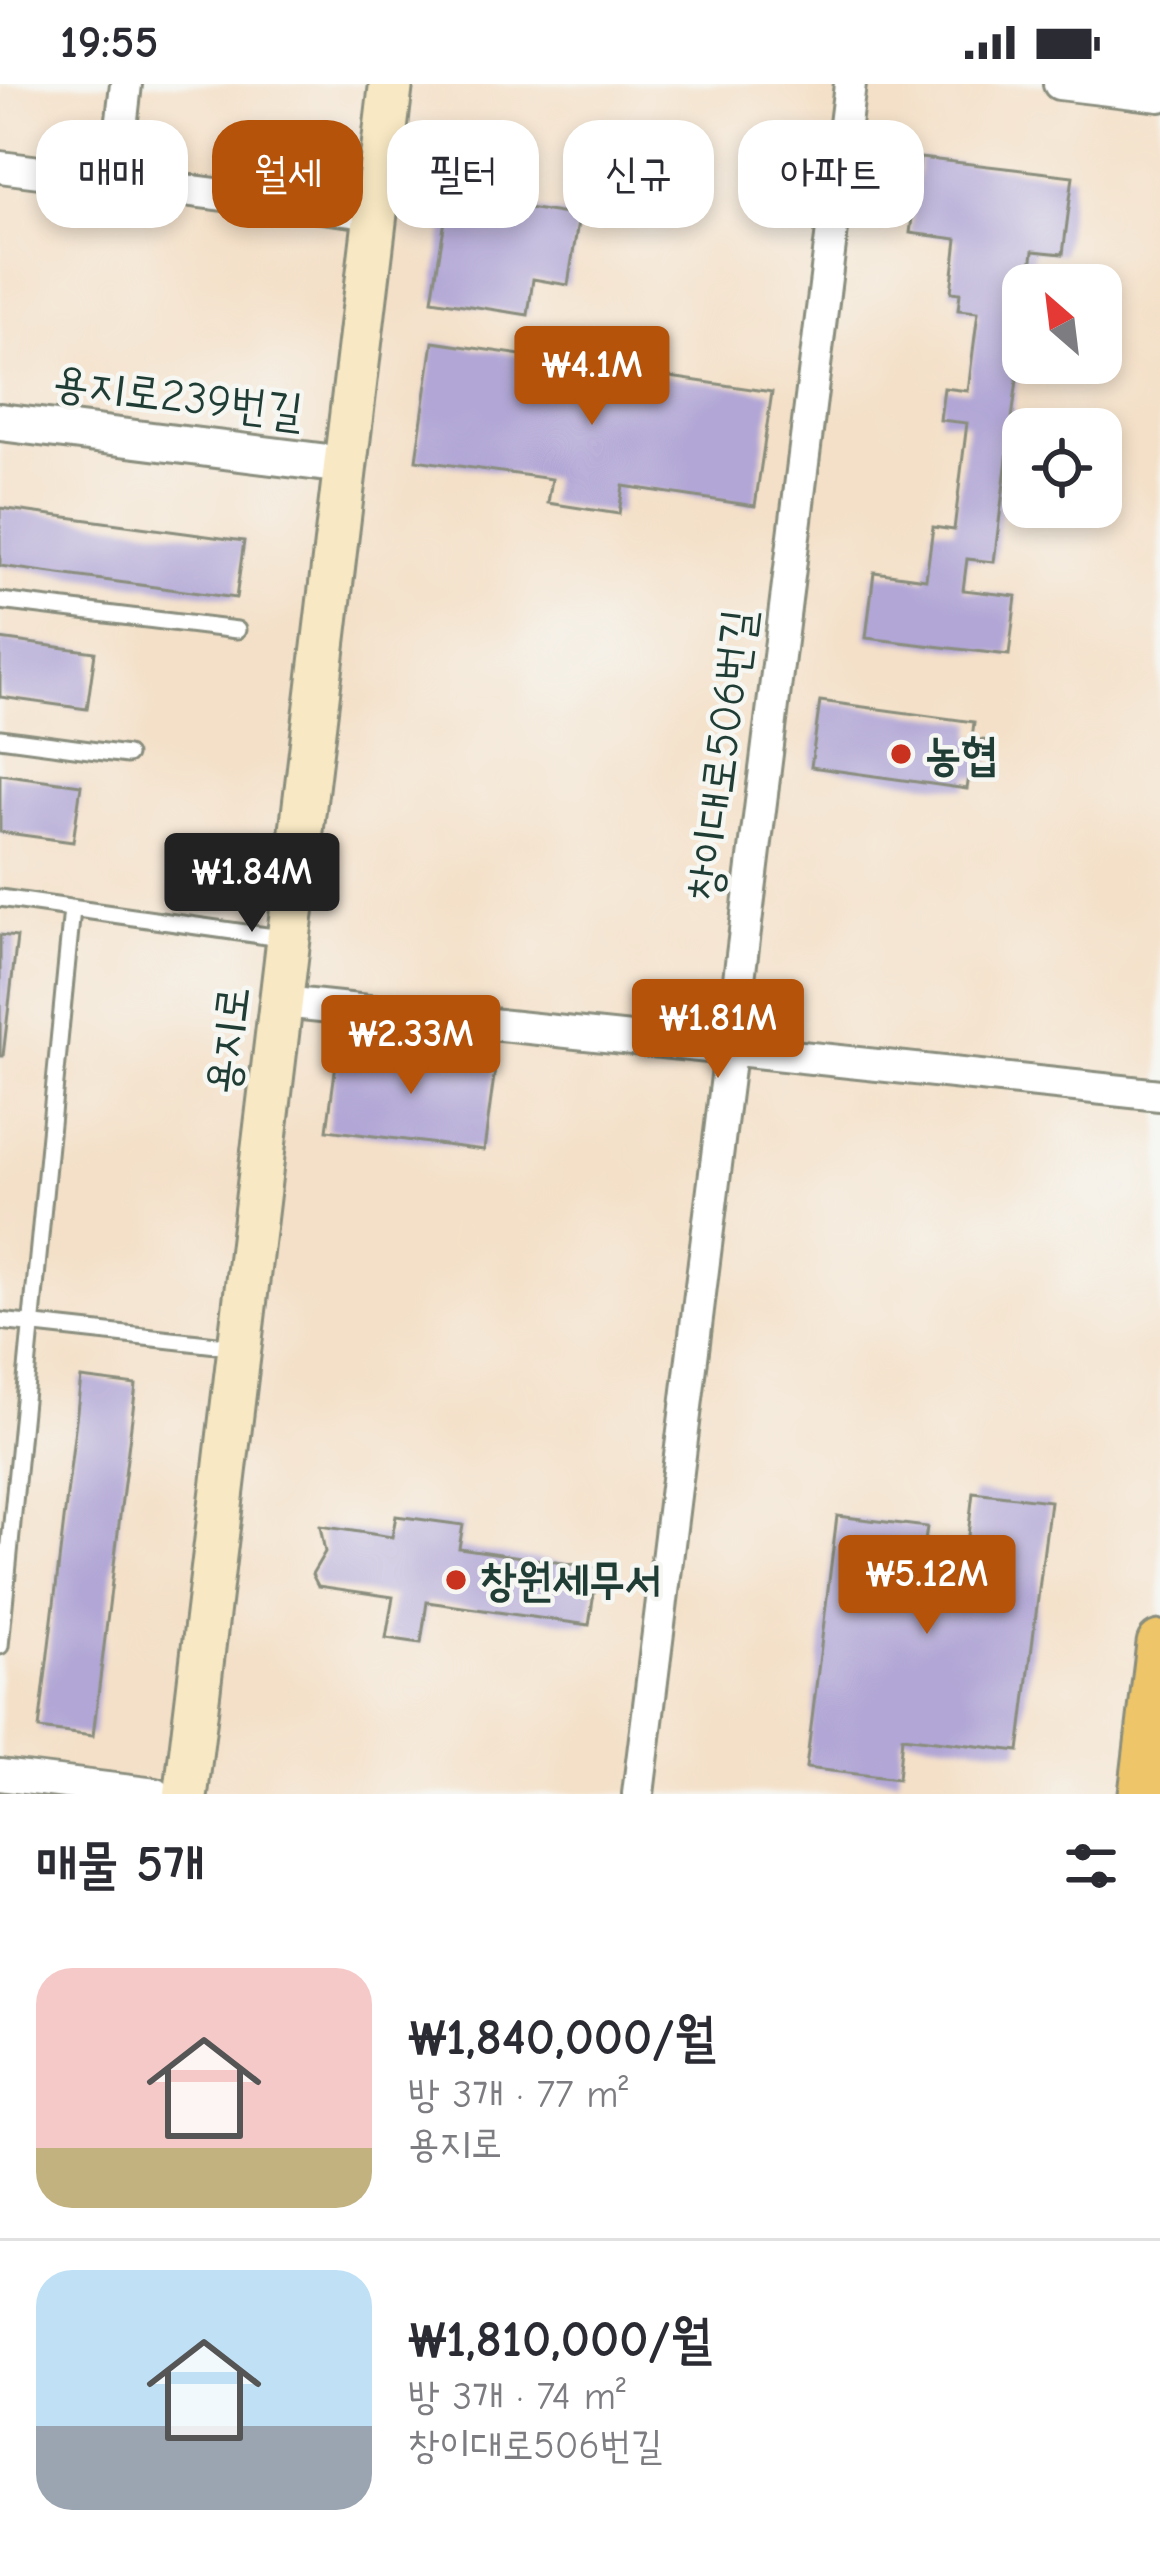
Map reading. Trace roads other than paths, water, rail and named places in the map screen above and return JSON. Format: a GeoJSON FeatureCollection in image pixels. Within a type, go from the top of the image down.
{"type":"FeatureCollection","features":[{"type":"Feature","properties":{"kind":"main road","name":"용지로"},"geometry":{"type":"LineString","coordinates":[[187,1794],[392,84]]}},
{"type":"Feature","properties":{"kind":"main road"},"geometry":{"type":"LineString","coordinates":[[1142,1794],[1160,1644]]}},
{"type":"Feature","properties":{"kind":"street"},"geometry":{"type":"LineString","coordinates":[[122,120],[126,84]]}},
{"type":"Feature","properties":{"kind":"street","name":"창이대로506번길"},"geometry":{"type":"LineString","coordinates":[[638,1794],[850,84]]}},
{"type":"Feature","properties":{"kind":"street"},"geometry":{"type":"LineString","coordinates":[[1059,84],[1160,96]]}},
{"type":"Feature","properties":{"kind":"street"},"geometry":{"type":"LineString","coordinates":[[0,167],[36,171]]}},
{"type":"Feature","properties":{"kind":"street"},"geometry":{"type":"LineString","coordinates":[[188,190],[376,214]]}},
{"type":"Feature","properties":{"kind":"street","name":"용지로239번길"},"geometry":{"type":"LineString","coordinates":[[0,422],[344,465]]}},
{"type":"Feature","properties":{"kind":"street"},"geometry":{"type":"LineString","coordinates":[[283,1002],[1160,1094]]}},
{"type":"Feature","properties":{"kind":"street"},"geometry":{"type":"LineString","coordinates":[[0,1775],[156,1794]]}},
{"type":"Feature","properties":{"kind":"lane"},"geometry":{"type":"LineString","coordinates":[[0,601],[237,630]]}},
{"type":"Feature","properties":{"kind":"lane"},"geometry":{"type":"LineString","coordinates":[[0,738],[127,755]]}},
{"type":"Feature","properties":{"kind":"lane"},"geometry":{"type":"LineString","coordinates":[[0,898],[291,940]]}},
{"type":"Feature","properties":{"kind":"lane"},"geometry":{"type":"LineString","coordinates":[[0,1646],[72,909]]}},
{"type":"Feature","properties":{"kind":"lane"},"geometry":{"type":"LineString","coordinates":[[0,1321],[242,1348]]}},
{"type":"Feature","properties":{"kind":"place","name":"농협"},"geometry":{"type":"Point","coordinates":[901,754]}},
{"type":"Feature","properties":{"kind":"place","name":"창원세무서"},"geometry":{"type":"Point","coordinates":[456,1580]}}]}
